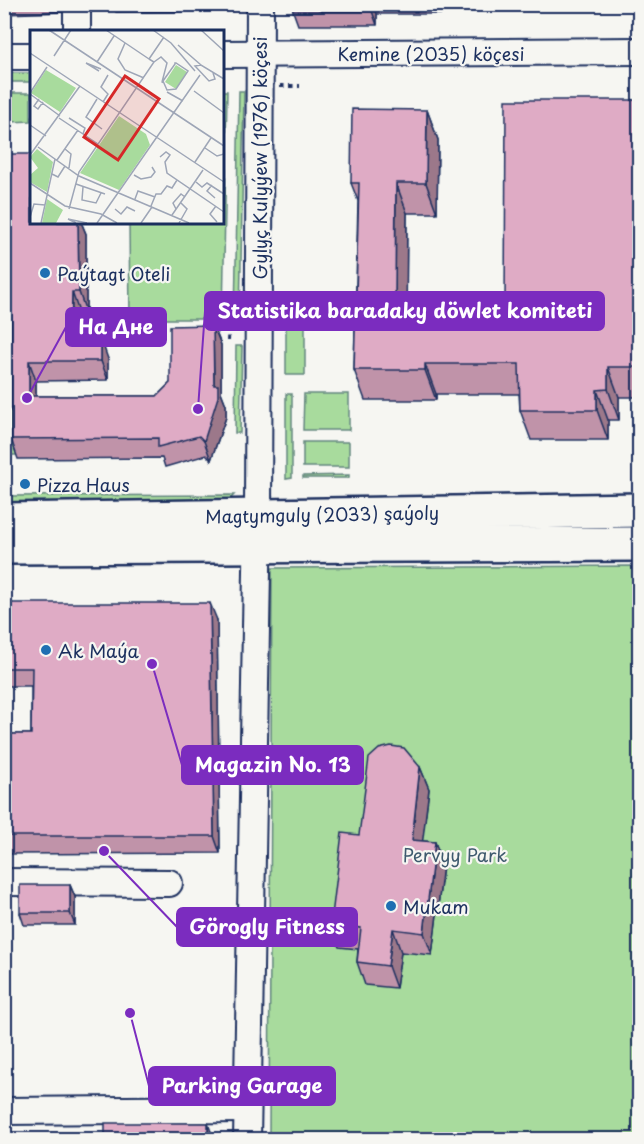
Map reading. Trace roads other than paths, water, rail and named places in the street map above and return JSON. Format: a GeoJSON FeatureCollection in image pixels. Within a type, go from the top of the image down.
{"type":"FeatureCollection","features":[{"type":"Feature","properties":{"kind":"main road","name":"Magtymguly (2033) şaýoly"},"geometry":{"type":"LineString","coordinates":[[4,547],[257,530],[639,510]]}},
{"type":"Feature","properties":{"kind":"main road","name":"Magtymguly (2033) şaýoly"},"geometry":{"type":"LineString","coordinates":[[4,520],[639,544]]}},
{"type":"Feature","properties":{"kind":"street"},"geometry":{"type":"LineString","coordinates":[[77,4],[77,30]]}},
{"type":"Feature","properties":{"kind":"street","name":"Gylyç Kulyýew (1976) köçesi"},"geometry":{"type":"LineString","coordinates":[[247,1140],[257,530],[260,4]]}},
{"type":"Feature","properties":{"kind":"street","name":"Kemine (2035) köçesi"},"geometry":{"type":"LineString","coordinates":[[224,54],[639,51]]}},
{"type":"Feature","properties":{"kind":"street"},"geometry":{"type":"LineString","coordinates":[[4,56],[30,56]]}},
{"type":"Feature","properties":{"kind":"street"},"geometry":{"type":"LineString","coordinates":[[4,882],[169,884]]}},
{"type":"Feature","properties":{"kind":"street"},"geometry":{"type":"LineString","coordinates":[[4,1111],[247,1109]]}},
{"type":"Feature","properties":{"kind":"place","name":"Paýtagt Oteli"},"geometry":{"type":"Point","coordinates":[45,273]}},
{"type":"Feature","properties":{"kind":"place","name":"На Дне"},"geometry":{"type":"Point","coordinates":[27,398]}},
{"type":"Feature","properties":{"kind":"place","name":"Statistika baradaky döwlet komiteti"},"geometry":{"type":"Point","coordinates":[198,409]}},
{"type":"Feature","properties":{"kind":"place","name":"Pizza Haus"},"geometry":{"type":"Point","coordinates":[25,484]}},
{"type":"Feature","properties":{"kind":"place","name":"Ak Maýa"},"geometry":{"type":"Point","coordinates":[46,650]}},
{"type":"Feature","properties":{"kind":"place","name":"Magazin No. 13"},"geometry":{"type":"Point","coordinates":[152,664]}},
{"type":"Feature","properties":{"kind":"place","name":"Görogly Fitness"},"geometry":{"type":"Point","coordinates":[104,851]}},
{"type":"Feature","properties":{"kind":"place","name":"Mukam"},"geometry":{"type":"Point","coordinates":[391,906]}},
{"type":"Feature","properties":{"kind":"place","name":"Parking Garage"},"geometry":{"type":"Point","coordinates":[130,1013]}},
{"type":"Feature","properties":{"kind":"park label","name":"Pervyy Park"},"geometry":{"type":"Point","coordinates":[455,854]}}]}
